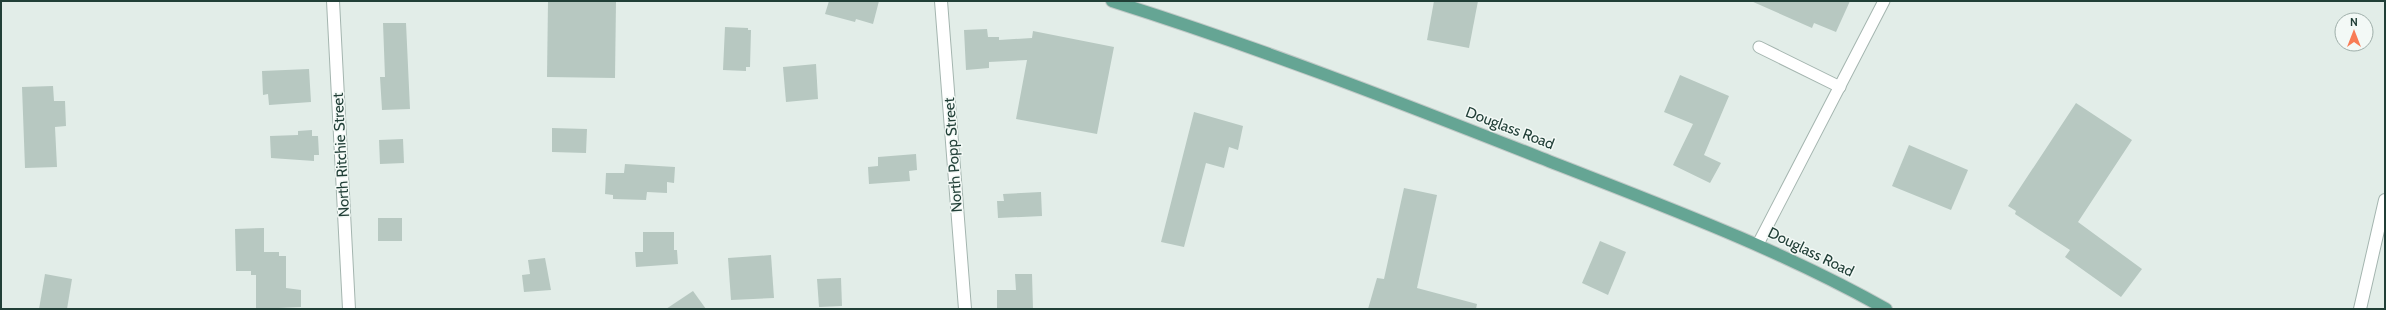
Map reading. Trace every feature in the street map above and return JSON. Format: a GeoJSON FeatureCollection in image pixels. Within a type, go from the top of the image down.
{"type":"FeatureCollection","features":[{"type":"Feature","properties":{"kind":"main road","name":"Douglass Road"},"geometry":{"type":"LineString","coordinates":[[1112,1],[1235,41],[1347,82],[1758,244],[1850,289],[1886,309]]}},
{"type":"Feature","properties":{"kind":"street","name":"North Ritchie Street"},"geometry":{"type":"LineString","coordinates":[[333,1],[349,309]]}},
{"type":"Feature","properties":{"kind":"street","name":"North Popp Street"},"geometry":{"type":"LineString","coordinates":[[941,1],[965,309]]}},
{"type":"Feature","properties":{"kind":"street"},"geometry":{"type":"LineString","coordinates":[[2360,309],[2385,200]]}},
{"type":"Feature","properties":{"kind":"lane"},"geometry":{"type":"LineString","coordinates":[[1758,244],[1884,1]]}},
{"type":"Feature","properties":{"kind":"lane"},"geometry":{"type":"LineString","coordinates":[[1759,47],[1840,87]]}},
{"type":"Feature","properties":{"kind":"building"},"geometry":{"type":"Polygon","coordinates":[[[548,1],[616,1],[615,78],[547,77],[548,1]]]}},
{"type":"Feature","properties":{"kind":"building"},"geometry":{"type":"Polygon","coordinates":[[[829,1],[879,1],[873,24],[856,19],[855,22],[825,14],[829,1]]]}},
{"type":"Feature","properties":{"kind":"building"},"geometry":{"type":"Polygon","coordinates":[[[1434,1],[1478,1],[1469,48],[1427,40],[1434,1]]]}},
{"type":"Feature","properties":{"kind":"building"},"geometry":{"type":"Polygon","coordinates":[[[1751,1],[1850,1],[1836,32],[1814,23],[1812,28],[1751,1]]]}},
{"type":"Feature","properties":{"kind":"building"},"geometry":{"type":"Polygon","coordinates":[[[383,23],[406,23],[410,109],[382,110],[380,77],[385,77],[383,23]]]}},
{"type":"Feature","properties":{"kind":"building"},"geometry":{"type":"Polygon","coordinates":[[[725,27],[748,28],[748,30],[751,30],[750,67],[746,67],[746,71],[723,70],[725,27]]]}},
{"type":"Feature","properties":{"kind":"building"},"geometry":{"type":"Polygon","coordinates":[[[987,29],[988,37],[999,37],[999,40],[1032,38],[1033,31],[1114,47],[1097,134],[1016,119],[1027,60],[989,62],[989,68],[966,70],[964,30],[987,29]]]}},
{"type":"Feature","properties":{"kind":"building"},"geometry":{"type":"Polygon","coordinates":[[[816,64],[818,99],[786,102],[783,67],[816,64]]]}},
{"type":"Feature","properties":{"kind":"building"},"geometry":{"type":"Polygon","coordinates":[[[309,69],[311,102],[269,105],[268,94],[263,95],[262,71],[309,69]]]}},
{"type":"Feature","properties":{"kind":"building"},"geometry":{"type":"Polygon","coordinates":[[[1680,75],[1729,96],[1704,155],[1721,163],[1710,183],[1673,165],[1693,124],[1664,112],[1680,75]]]}},
{"type":"Feature","properties":{"kind":"building"},"geometry":{"type":"Polygon","coordinates":[[[53,86],[54,101],[65,101],[66,126],[55,127],[57,167],[25,168],[22,87],[53,86]]]}},
{"type":"Feature","properties":{"kind":"building"},"geometry":{"type":"Polygon","coordinates":[[[2076,103],[2132,140],[2078,222],[2142,269],[2121,297],[2065,257],[2070,250],[2015,214],[2016,211],[2008,206],[2076,103]]]}},
{"type":"Feature","properties":{"kind":"building"},"geometry":{"type":"Polygon","coordinates":[[[1194,112],[1243,126],[1238,150],[1229,147],[1224,168],[1206,163],[1184,247],[1161,242],[1194,112]]]}},
{"type":"Feature","properties":{"kind":"building"},"geometry":{"type":"Polygon","coordinates":[[[552,128],[587,129],[586,153],[552,152],[552,128]]]}},
{"type":"Feature","properties":{"kind":"building"},"geometry":{"type":"Polygon","coordinates":[[[312,130],[312,136],[318,136],[319,155],[314,155],[314,161],[271,158],[270,136],[298,135],[298,131],[312,130]]]}},
{"type":"Feature","properties":{"kind":"building"},"geometry":{"type":"Polygon","coordinates":[[[403,139],[404,163],[380,164],[379,140],[403,139]]]}},
{"type":"Feature","properties":{"kind":"building"},"geometry":{"type":"Polygon","coordinates":[[[1909,145],[1968,170],[1951,210],[1892,186],[1909,145]]]}},
{"type":"Feature","properties":{"kind":"building"},"geometry":{"type":"Polygon","coordinates":[[[916,154],[917,170],[909,171],[910,181],[869,184],[868,167],[878,166],[878,157],[916,154]]]}},
{"type":"Feature","properties":{"kind":"building"},"geometry":{"type":"Polygon","coordinates":[[[625,164],[675,167],[674,183],[667,182],[667,193],[647,192],[646,200],[613,199],[613,195],[605,194],[606,173],[624,173],[625,164]]]}},
{"type":"Feature","properties":{"kind":"building"},"geometry":{"type":"Polygon","coordinates":[[[1404,188],[1437,195],[1417,288],[1477,304],[1476,309],[1368,309],[1377,278],[1384,279],[1404,188]]]}},
{"type":"Feature","properties":{"kind":"building"},"geometry":{"type":"Polygon","coordinates":[[[1041,192],[1042,216],[998,218],[997,201],[1004,201],[1003,194],[1041,192]]]}},
{"type":"Feature","properties":{"kind":"building"},"geometry":{"type":"Polygon","coordinates":[[[378,218],[402,218],[402,241],[378,241],[378,218]]]}},
{"type":"Feature","properties":{"kind":"building"},"geometry":{"type":"Polygon","coordinates":[[[264,228],[264,252],[279,252],[279,256],[286,256],[286,288],[301,290],[301,307],[256,309],[256,275],[251,275],[251,271],[236,271],[235,229],[264,228]]]}},
{"type":"Feature","properties":{"kind":"building"},"geometry":{"type":"Polygon","coordinates":[[[643,232],[674,232],[674,250],[677,250],[678,264],[636,267],[635,252],[643,252],[643,232]]]}},
{"type":"Feature","properties":{"kind":"building"},"geometry":{"type":"Polygon","coordinates":[[[1600,241],[1626,252],[1608,295],[1582,283],[1600,241]]]}},
{"type":"Feature","properties":{"kind":"building"},"geometry":{"type":"Polygon","coordinates":[[[771,255],[774,298],[731,300],[728,258],[771,255]]]}},
{"type":"Feature","properties":{"kind":"building"},"geometry":{"type":"Polygon","coordinates":[[[545,258],[551,290],[524,292],[522,275],[530,274],[528,260],[545,258]]]}},
{"type":"Feature","properties":{"kind":"building"},"geometry":{"type":"Polygon","coordinates":[[[45,274],[72,279],[67,309],[39,309],[45,274]]]}},
{"type":"Feature","properties":{"kind":"building"},"geometry":{"type":"Polygon","coordinates":[[[1015,274],[1032,274],[1033,309],[997,309],[997,290],[1016,290],[1015,274]]]}},
{"type":"Feature","properties":{"kind":"building"},"geometry":{"type":"Polygon","coordinates":[[[841,278],[842,306],[819,307],[817,279],[841,278]]]}},
{"type":"Feature","properties":{"kind":"building"},"geometry":{"type":"Polygon","coordinates":[[[693,291],[706,309],[666,309],[693,291]]]}}]}
